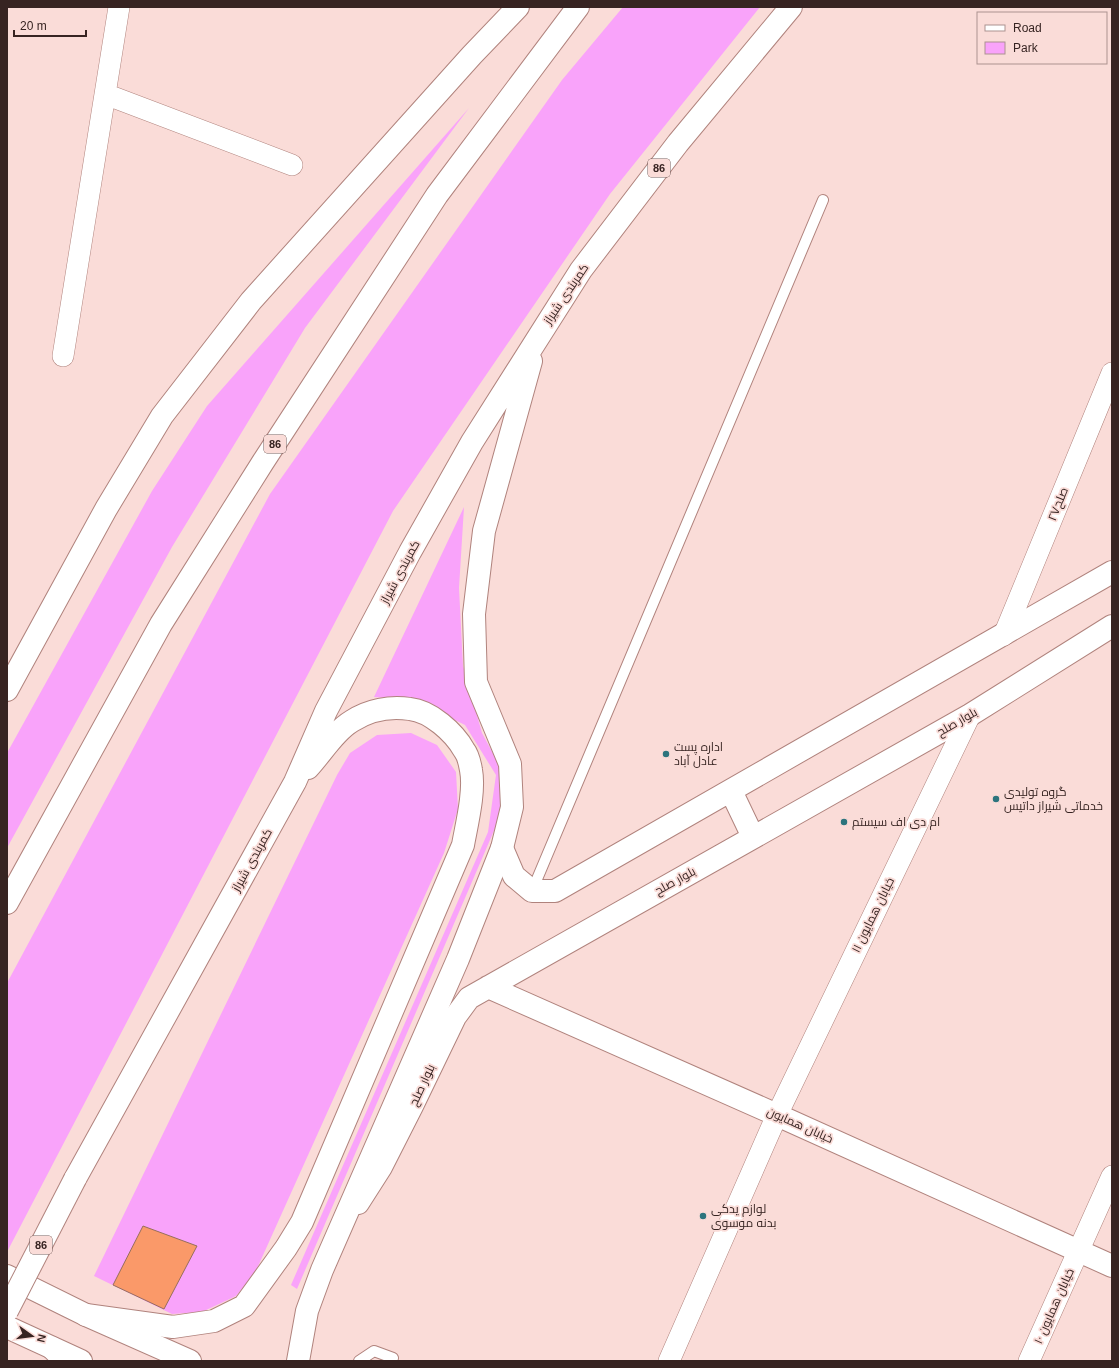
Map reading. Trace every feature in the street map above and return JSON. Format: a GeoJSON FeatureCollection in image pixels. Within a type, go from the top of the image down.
{"type":"FeatureCollection","features":[{"type":"Feature","properties":{"kind":"main road"},"geometry":{"type":"LineString","coordinates":[[7,690],[106,508],[162,416],[251,301],[467,61],[518,7]]}},
{"type":"Feature","properties":{"kind":"main road","name":"86"},"geometry":{"type":"LineString","coordinates":[[7,903],[161,624],[263,462],[437,195],[578,7]]}},
{"type":"Feature","properties":{"kind":"main road","name":"کمربندی شیراز"},"geometry":{"type":"LineString","coordinates":[[7,1311],[75,1179],[295,782],[326,710],[410,552],[472,442],[581,270],[668,156],[791,7]]}},
{"type":"Feature","properties":{"kind":"main road"},"geometry":{"type":"LineString","coordinates":[[298,1361],[307,1311],[322,1270],[458,959],[502,848],[512,808],[510,764],[476,682],[474,614],[484,531],[538,337]]}},
{"type":"Feature","properties":{"kind":"main road"},"geometry":{"type":"LineString","coordinates":[[502,848],[514,876],[532,891],[556,891],[1112,572]]}},
{"type":"Feature","properties":{"kind":"main road","name":"بلوار صلح"},"geometry":{"type":"LineString","coordinates":[[338,1232],[365,1194],[381,1167],[455,1017],[469,998],[970,715],[1112,626]]}},
{"type":"Feature","properties":{"kind":"main road"},"geometry":{"type":"LineString","coordinates":[[86,1315],[173,1328],[214,1321],[244,1306],[286,1248],[302,1222],[463,845],[473,785],[471,770],[465,750],[453,733],[432,717],[411,709],[388,708],[362,715],[350,722],[340,731],[295,782]]}},
{"type":"Feature","properties":{"kind":"main road"},"geometry":{"type":"LineString","coordinates":[[731,791],[753,837]]}},
{"type":"Feature","properties":{"kind":"main road","name":"خیابان همایون"},"geometry":{"type":"LineString","coordinates":[[488,987],[1112,1266]]}},
{"type":"Feature","properties":{"kind":"main road"},"geometry":{"type":"LineString","coordinates":[[7,1276],[86,1315],[190,1361]]}},
{"type":"Feature","properties":{"kind":"main road"},"geometry":{"type":"LineString","coordinates":[[7,1327],[58,1355],[81,1361]]}},
{"type":"Feature","properties":{"kind":"street"},"geometry":{"type":"LineString","coordinates":[[63,356],[119,7]]}},
{"type":"Feature","properties":{"kind":"street"},"geometry":{"type":"LineString","coordinates":[[105,94],[292,165]]}},
{"type":"Feature","properties":{"kind":"street","name":"صلح۲۷"},"geometry":{"type":"LineString","coordinates":[[1004,635],[1112,373]]}},
{"type":"Feature","properties":{"kind":"street","name":"خیابان همایون ۱۱"},"geometry":{"type":"LineString","coordinates":[[669,1361],[777,1115],[970,715]]}},
{"type":"Feature","properties":{"kind":"street","name":"خیابان همایون ۱۰"},"geometry":{"type":"LineString","coordinates":[[1029,1361],[1112,1176]]}},
{"type":"Feature","properties":{"kind":"lane"},"geometry":{"type":"LineString","coordinates":[[532,891],[823,200]]}},
{"type":"Feature","properties":{"kind":"lane"},"geometry":{"type":"LineString","coordinates":[[359,1361],[374,1351],[393,1358]]}},
{"type":"Feature","properties":{"kind":"green space"},"geometry":{"type":"Polygon","coordinates":[[[623,7],[760,7],[610,194],[393,511],[7,1252],[7,983],[270,494],[562,80],[623,7]]]}},
{"type":"Feature","properties":{"kind":"green space"},"geometry":{"type":"Polygon","coordinates":[[[469,108],[305,328],[172,547],[7,848],[7,753],[152,491],[207,406],[469,108]]]}},
{"type":"Feature","properties":{"kind":"green space"},"geometry":{"type":"Polygon","coordinates":[[[464,507],[459,588],[463,666],[482,733],[503,772],[502,812],[297,1289],[291,1285],[488,832],[496,775],[465,725],[414,700],[374,697],[464,507]]]}},
{"type":"Feature","properties":{"kind":"green space"},"geometry":{"type":"Polygon","coordinates":[[[411,733],[437,745],[456,772],[458,809],[444,853],[255,1273],[236,1296],[202,1312],[172,1314],[94,1276],[337,775],[350,753],[377,735],[411,733]]]}},
{"type":"Feature","properties":{"kind":"building"},"geometry":{"type":"Polygon","coordinates":[[[143,1226],[197,1246],[164,1309],[113,1285],[143,1226]]]}},
{"type":"Feature","properties":{"kind":"place","name":"اداره پست عادل آباد"},"geometry":{"type":"Point","coordinates":[666,754]}},
{"type":"Feature","properties":{"kind":"place","name":"گروه تولیدی خدماتی شیراز داتیس"},"geometry":{"type":"Point","coordinates":[996,799]}},
{"type":"Feature","properties":{"kind":"place","name":"ام دی اف سیستم"},"geometry":{"type":"Point","coordinates":[844,822]}},
{"type":"Feature","properties":{"kind":"place","name":"لوازم یدکی بدنه موسوی"},"geometry":{"type":"Point","coordinates":[703,1216]}}]}
